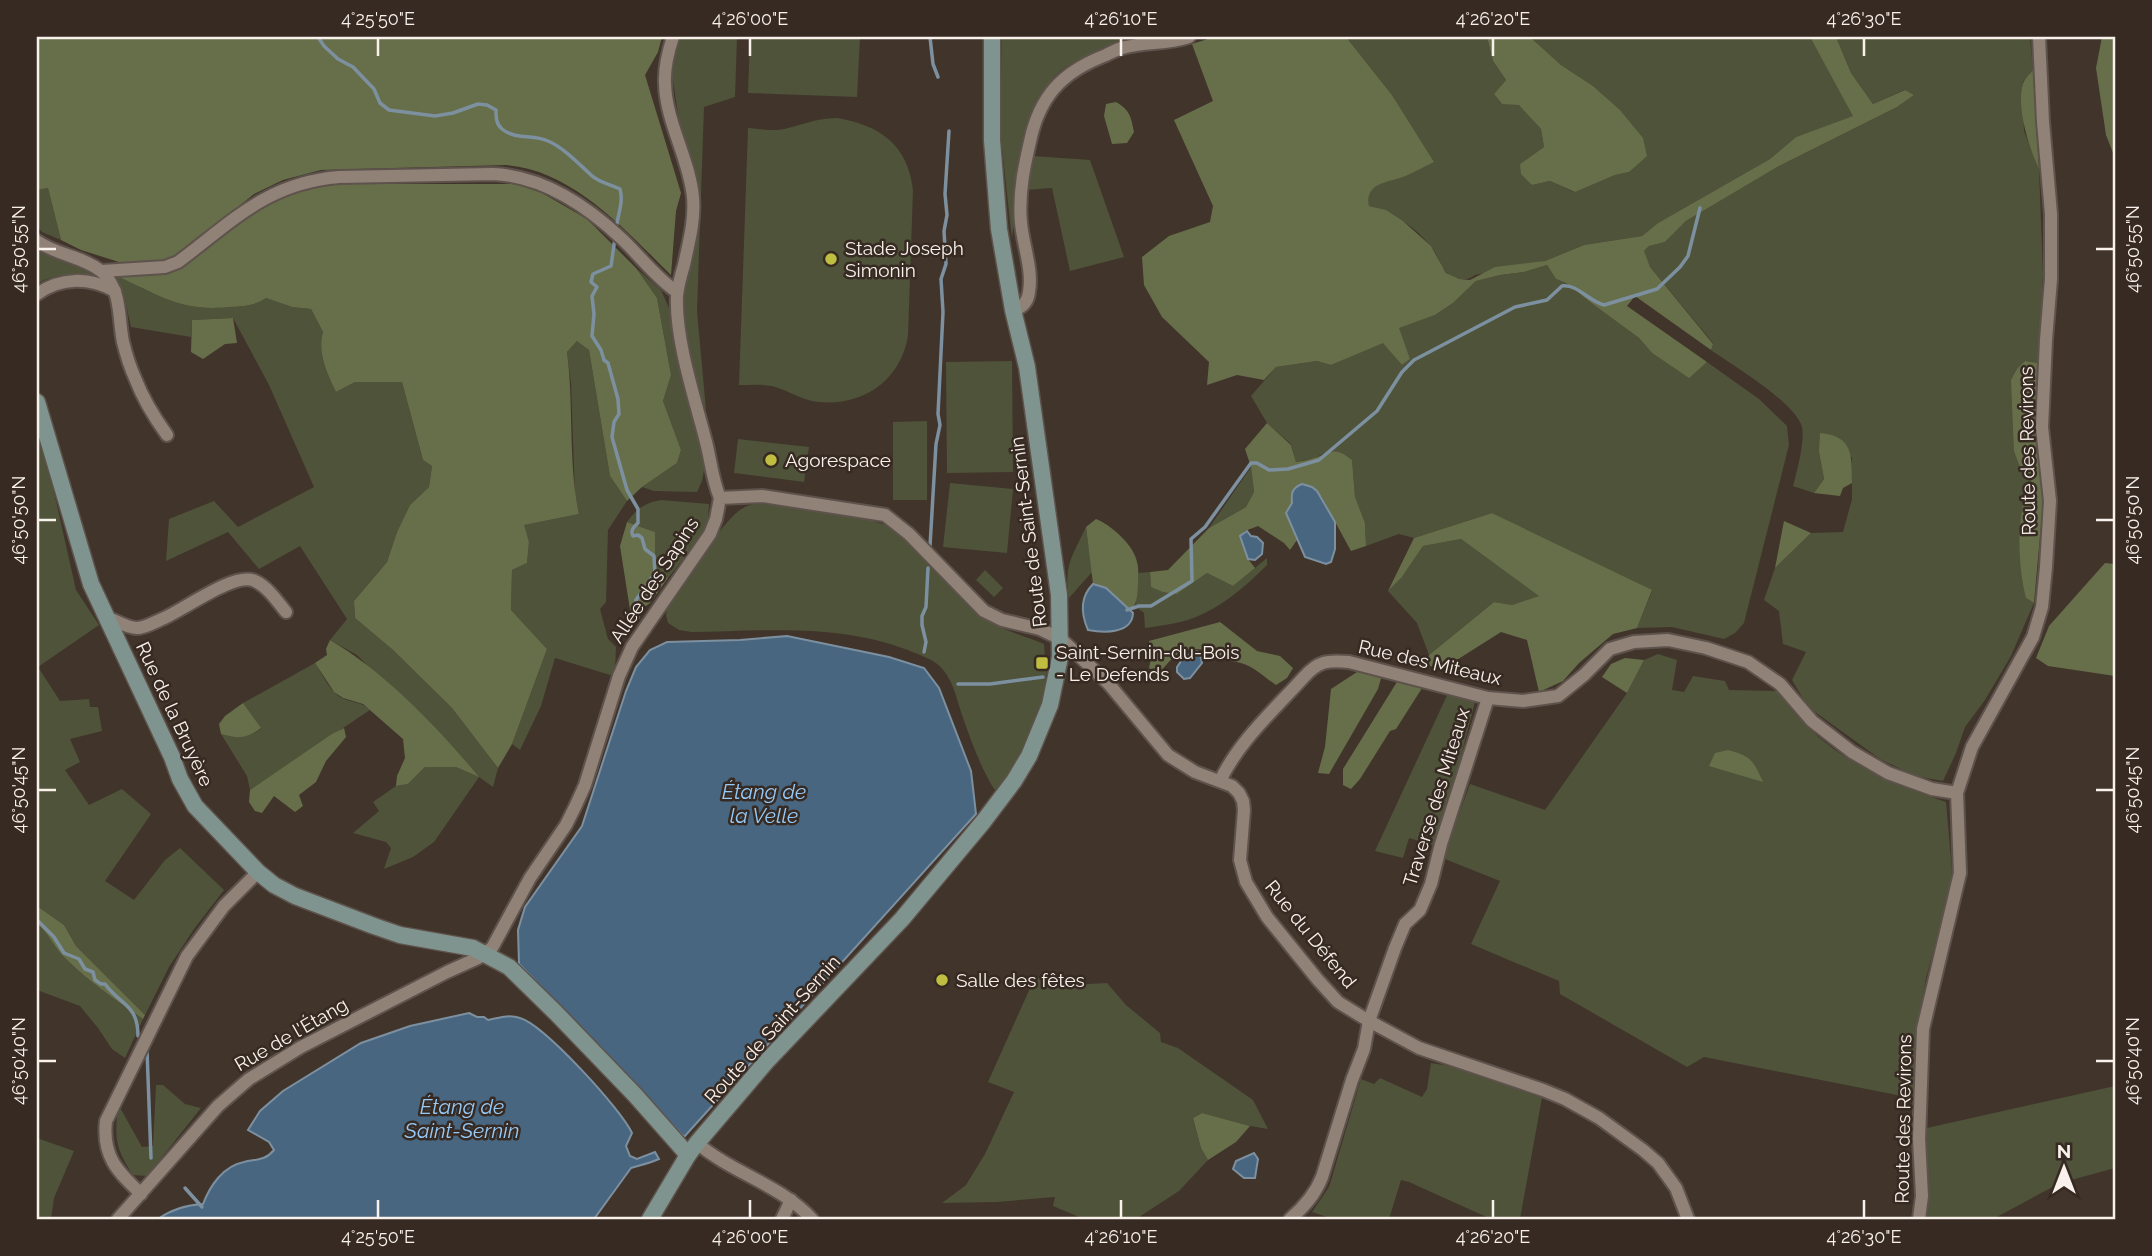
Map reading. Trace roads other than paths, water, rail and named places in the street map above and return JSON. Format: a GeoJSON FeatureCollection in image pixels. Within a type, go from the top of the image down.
{"type":"FeatureCollection","features":[{"type":"Feature","properties":{"kind":"street"},"geometry":{"type":"LineString","coordinates":[[673,37],[666,60],[664,85],[688,172],[694,215],[677,292],[677,310],[711,473],[720,498],[783,498],[885,515],[909,534],[984,611],[1002,620],[1040,629],[1061,639]]}},
{"type":"Feature","properties":{"kind":"street","name":"Route de Saint-Sernin"},"geometry":{"type":"LineString","coordinates":[[650,1219],[692,1149],[766,1062],[902,919],[983,822],[1029,756],[1050,705],[1057,676],[1061,639],[1059,595],[1027,367],[1013,310],[999,229],[991,93],[992,37]]}},
{"type":"Feature","properties":{"kind":"street"},"geometry":{"type":"LineString","coordinates":[[1013,310],[1020,309],[1027,301],[1029,292],[1030,281],[1021,226],[1021,187],[1033,130],[1048,96],[1070,72],[1085,63],[1125,47],[1173,42],[1189,37]]}},
{"type":"Feature","properties":{"kind":"street","name":"Route des Revirons"},"geometry":{"type":"LineString","coordinates":[[1919,1219],[1922,1196],[1919,1139],[1923,1029],[1960,873],[1957,793],[1972,747],[2033,637],[2042,607],[2050,501],[2042,427],[2051,279],[2051,214],[2039,37]]}},
{"type":"Feature","properties":{"kind":"street"},"geometry":{"type":"LineString","coordinates":[[102,271],[165,267],[178,261],[259,201],[287,187],[314,179],[513,175],[550,187],[568,197],[621,238],[677,292]]}},
{"type":"Feature","properties":{"kind":"street"},"geometry":{"type":"LineString","coordinates":[[37,241],[47,249],[88,263],[102,271],[115,290],[123,342],[134,378],[151,413],[167,435]]}},
{"type":"Feature","properties":{"kind":"street"},"geometry":{"type":"LineString","coordinates":[[37,294],[49,285],[69,280],[93,282],[115,290]]}},
{"type":"Feature","properties":{"kind":"street","name":"Rue de la Bruyère"},"geometry":{"type":"LineString","coordinates":[[37,402],[91,584],[180,779],[195,806],[258,872],[296,896],[400,935],[456,944],[485,953],[509,967],[692,1149]]}},
{"type":"Feature","properties":{"kind":"street","name":"Allée des Sapins"},"geometry":{"type":"LineString","coordinates":[[485,953],[499,937],[530,878],[566,825],[585,785],[625,660],[710,534],[720,498]]}},
{"type":"Feature","properties":{"kind":"street"},"geometry":{"type":"LineString","coordinates":[[106,617],[142,628],[177,613],[231,582],[248,578],[270,592],[286,611]]}},
{"type":"Feature","properties":{"kind":"street","name":"Rue du Défend"},"geometry":{"type":"LineString","coordinates":[[1061,639],[1108,683],[1168,755],[1195,772],[1232,786],[1243,801],[1240,860],[1246,882],[1257,903],[1338,1002],[1434,1054],[1565,1099],[1599,1118],[1658,1163],[1676,1188],[1688,1219]]}},
{"type":"Feature","properties":{"kind":"street","name":"Rue des Miteaux"},"geometry":{"type":"LineString","coordinates":[[1220,781],[1243,745],[1313,667],[1331,660],[1349,662],[1488,698],[1523,701],[1558,696],[1610,649],[1634,642],[1668,640],[1706,648],[1748,662],[1780,684],[1812,721],[1852,752],[1888,773],[1932,789],[1957,793]]}},
{"type":"Feature","properties":{"kind":"street","name":"Traverse des Miteaux"},"geometry":{"type":"LineString","coordinates":[[1290,1219],[1309,1201],[1322,1177],[1364,1049],[1369,1021],[1405,924],[1420,910],[1431,884],[1441,844],[1488,698]]}},
{"type":"Feature","properties":{"kind":"street"},"geometry":{"type":"LineString","coordinates":[[141,1194],[116,1168],[108,1153],[104,1136],[106,1121],[187,956],[224,906],[258,872]]}},
{"type":"Feature","properties":{"kind":"street","name":"Rue de l'Étang"},"geometry":{"type":"LineString","coordinates":[[118,1219],[218,1105],[249,1079],[301,1047],[485,953]]}},
{"type":"Feature","properties":{"kind":"street"},"geometry":{"type":"LineString","coordinates":[[692,1149],[716,1158],[791,1200],[811,1219]]}},
{"type":"Feature","properties":{"kind":"street"},"geometry":{"type":"LineString","coordinates":[[782,1219],[791,1200]]}},
{"type":"Feature","properties":{"kind":"water"},"geometry":{"type":"Polygon","coordinates":[[[1302,484],[1317,491],[1335,522],[1335,549],[1331,562],[1326,564],[1305,557],[1286,513],[1292,503],[1293,491],[1302,484]]]}},
{"type":"Feature","properties":{"kind":"water"},"geometry":{"type":"Polygon","coordinates":[[[1247,531],[1263,543],[1262,554],[1255,560],[1248,559],[1240,536],[1247,531]]]}},
{"type":"Feature","properties":{"kind":"water"},"geometry":{"type":"Polygon","coordinates":[[[1093,584],[1106,588],[1133,613],[1128,625],[1102,632],[1088,630],[1083,606],[1086,594],[1093,584]]]}},
{"type":"Feature","properties":{"kind":"water","name":"Étang de la Velle"},"geometry":{"type":"Polygon","coordinates":[[[787,636],[889,657],[924,668],[939,688],[971,771],[976,814],[684,1137],[519,964],[518,930],[525,907],[582,826],[626,691],[636,667],[650,650],[667,642],[787,636]]]}},
{"type":"Feature","properties":{"kind":"water"},"geometry":{"type":"Polygon","coordinates":[[[1197,651],[1202,663],[1190,678],[1184,679],[1177,672],[1177,667],[1184,657],[1197,651]]]}},
{"type":"Feature","properties":{"kind":"water","name":"Étang de Saint-Sernin"},"geometry":{"type":"Polygon","coordinates":[[[469,1013],[488,1020],[516,1017],[531,1024],[581,1069],[625,1121],[632,1133],[626,1146],[630,1156],[637,1159],[655,1152],[659,1159],[631,1168],[594,1219],[158,1219],[179,1208],[203,1204],[209,1190],[224,1172],[236,1164],[271,1154],[274,1150],[269,1142],[248,1130],[260,1111],[283,1091],[361,1043],[410,1026],[469,1013]]]}},
{"type":"Feature","properties":{"kind":"water"},"geometry":{"type":"Polygon","coordinates":[[[1254,1153],[1258,1159],[1255,1178],[1244,1178],[1233,1169],[1236,1161],[1254,1153]]]}},
{"type":"Feature","properties":{"kind":"waterway"},"geometry":{"type":"LineString","coordinates":[[318,37],[338,59],[353,67],[374,89],[380,103],[389,110],[435,116],[478,104],[487,105],[496,110],[499,125],[507,132],[542,139],[560,148],[594,177],[620,189],[621,204],[616,230]]}},
{"type":"Feature","properties":{"kind":"waterway"},"geometry":{"type":"LineString","coordinates":[[930,37],[933,64],[938,77]]}},
{"type":"Feature","properties":{"kind":"waterway"},"geometry":{"type":"LineString","coordinates":[[930,546],[936,444],[940,425],[938,414],[943,312],[941,279],[946,264],[944,231],[947,215],[945,194],[949,131]]}},
{"type":"Feature","properties":{"kind":"waterway"},"geometry":{"type":"LineString","coordinates":[[1127,610],[1151,606],[1192,581],[1191,539],[1205,527],[1251,463],[1257,463],[1269,470],[1288,469],[1319,460],[1377,411],[1402,372],[1414,360],[1515,307],[1547,300],[1562,286],[1578,290],[1604,305],[1657,289],[1688,256],[1700,208]]}},
{"type":"Feature","properties":{"kind":"waterway"},"geometry":{"type":"LineString","coordinates":[[615,238],[611,266],[593,274],[591,282],[597,287],[592,296],[592,336],[608,363],[618,399],[619,414],[614,422],[612,437],[627,490],[638,509],[638,523],[632,534],[642,538],[645,549],[654,556],[655,573],[636,600],[638,618]]}},
{"type":"Feature","properties":{"kind":"waterway"},"geometry":{"type":"LineString","coordinates":[[924,652],[926,642],[922,616],[926,607],[928,568]]}},
{"type":"Feature","properties":{"kind":"waterway"},"geometry":{"type":"LineString","coordinates":[[958,684],[990,684],[1043,677]]}},
{"type":"Feature","properties":{"kind":"waterway"},"geometry":{"type":"LineString","coordinates":[[37,920],[54,937],[64,953],[79,959],[85,969],[93,972],[95,980],[105,984],[132,1011],[138,1036]]}},
{"type":"Feature","properties":{"kind":"waterway"},"geometry":{"type":"LineString","coordinates":[[147,1050],[151,1158]]}},
{"type":"Feature","properties":{"kind":"waterway"},"geometry":{"type":"LineString","coordinates":[[185,1188],[202,1207]]}},
{"type":"Feature","properties":{"kind":"place","name":"Stade Joseph Simonin"},"geometry":{"type":"Point","coordinates":[831,259]}},
{"type":"Feature","properties":{"kind":"place","name":"Agorespace"},"geometry":{"type":"Point","coordinates":[771,460]}},
{"type":"Feature","properties":{"kind":"place","name":"Saint-Sernin-du-Bois - Le Defends"},"geometry":{"type":"Point","coordinates":[1042,663]}},
{"type":"Feature","properties":{"kind":"place","name":"Salle des fêtes"},"geometry":{"type":"Point","coordinates":[942,980]}}]}
